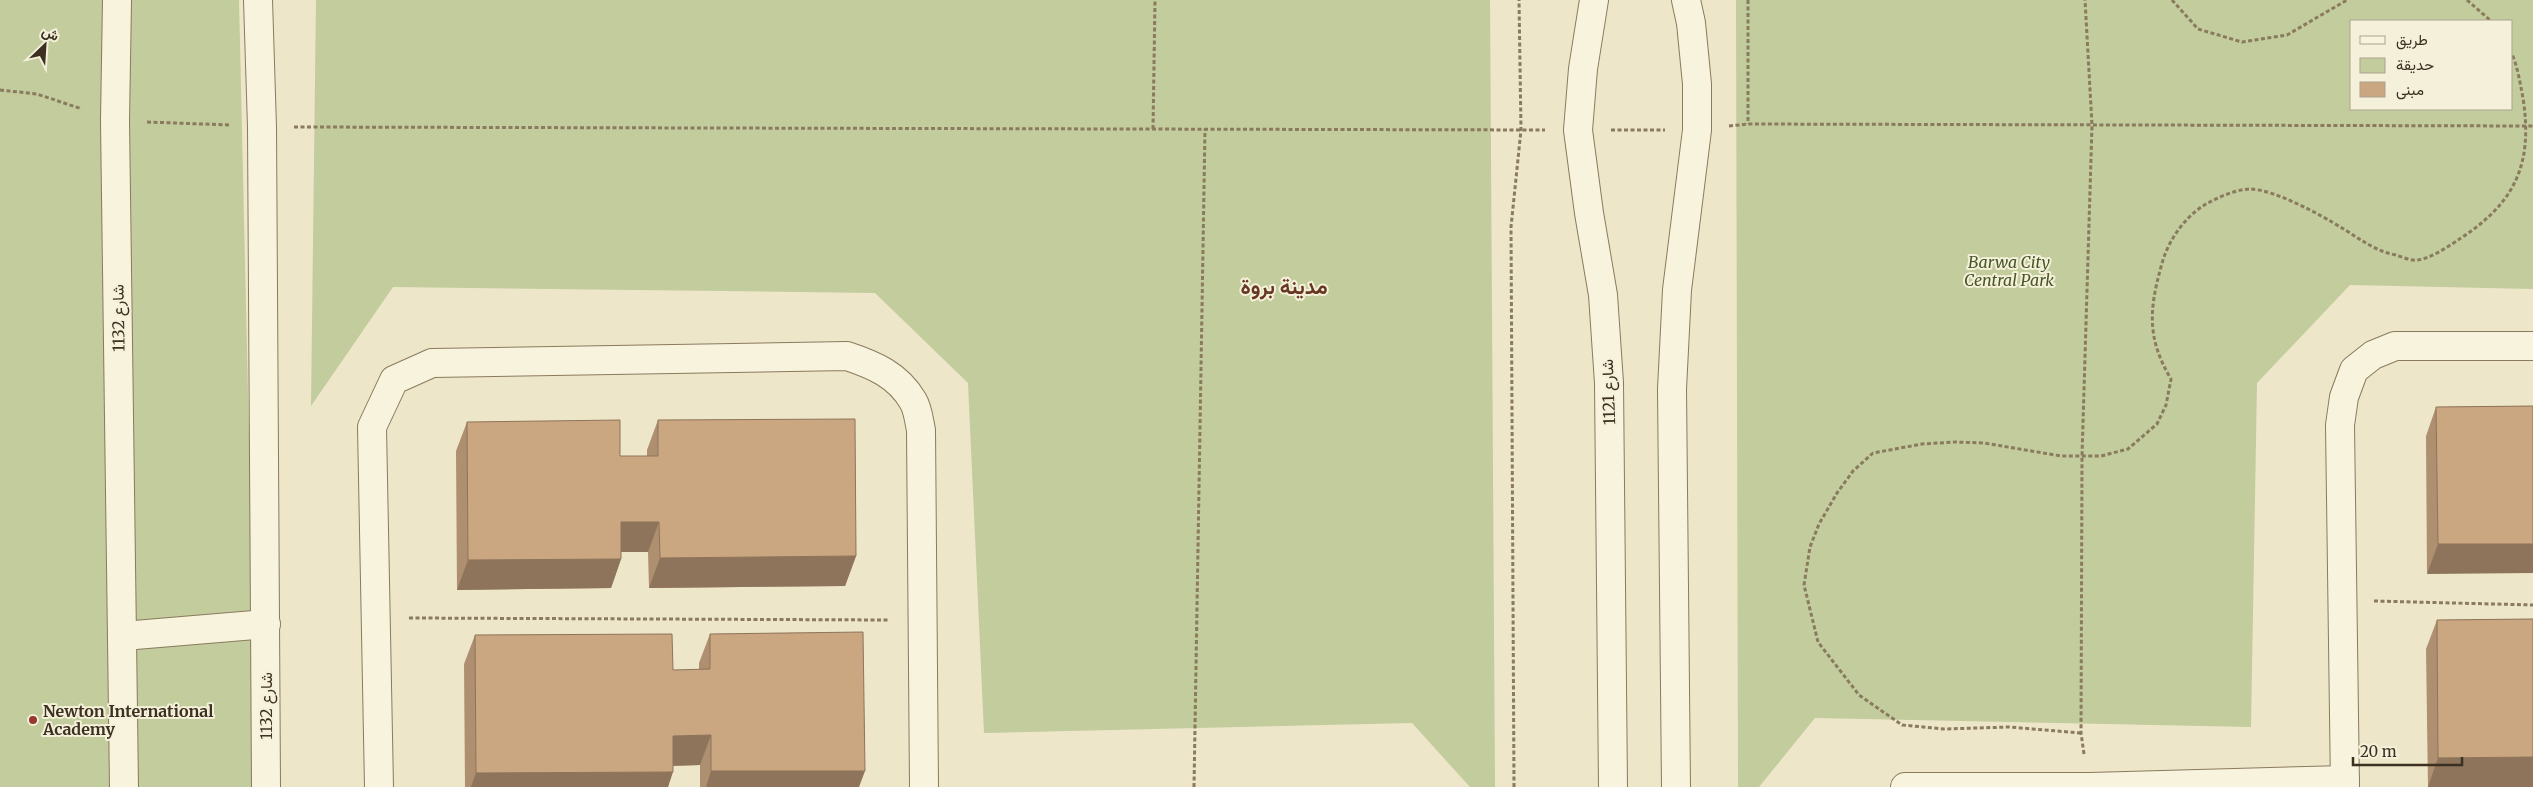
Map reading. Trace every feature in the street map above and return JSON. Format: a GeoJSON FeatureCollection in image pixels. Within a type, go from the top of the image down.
{"type":"FeatureCollection","features":[{"type":"Feature","properties":{"kind":"street","name":"شارع 1132"},"geometry":{"type":"LineString","coordinates":[[116,0],[115,120],[124,787]]}},
{"type":"Feature","properties":{"kind":"street","name":"شارع 1132"},"geometry":{"type":"LineString","coordinates":[[258,0],[262,127],[266,787]]}},
{"type":"Feature","properties":{"kind":"street","name":"شارع 1121"},"geometry":{"type":"LineString","coordinates":[[1594,0],[1583,69],[1578,130],[1589,213],[1603,295],[1609,383],[1613,787]]}},
{"type":"Feature","properties":{"kind":"street"},"geometry":{"type":"LineString","coordinates":[[1676,787],[1672,389],[1677,290],[1697,130],[1696,84],[1691,24],[1686,0]]}},
{"type":"Feature","properties":{"kind":"street"},"geometry":{"type":"LineString","coordinates":[[1905,787],[2345,784],[2340,425],[2344,397],[2354,370],[2373,355],[2395,346],[2533,346]]}},
{"type":"Feature","properties":{"kind":"street"},"geometry":{"type":"LineString","coordinates":[[379,787],[372,427],[394,380],[432,363],[847,356],[875,365],[895,379],[913,401],[922,430],[924,787]]}},
{"type":"Feature","properties":{"kind":"street"},"geometry":{"type":"LineString","coordinates":[[123,636],[266,624]]}},
{"type":"Feature","properties":{"kind":"path"},"geometry":{"type":"LineString","coordinates":[[1153,129],[1155,0]]}},
{"type":"Feature","properties":{"kind":"path"},"geometry":{"type":"LineString","coordinates":[[1514,787],[1511,227],[1521,130],[1519,0]]}},
{"type":"Feature","properties":{"kind":"path"},"geometry":{"type":"LineString","coordinates":[[1748,0],[1748,124]]}},
{"type":"Feature","properties":{"kind":"path"},"geometry":{"type":"LineString","coordinates":[[2085,0],[2092,125],[2082,456],[2080,733],[2090,786]]}},
{"type":"Feature","properties":{"kind":"path"},"geometry":{"type":"LineString","coordinates":[[2172,0],[2198,29],[2242,42],[2288,35],[2347,0]]}},
{"type":"Feature","properties":{"kind":"path"},"geometry":{"type":"LineString","coordinates":[[2467,0],[2490,20]]}},
{"type":"Feature","properties":{"kind":"path"},"geometry":{"type":"LineString","coordinates":[[2080,733],[2009,727],[1944,728],[1902,725],[1859,695],[1818,642],[1804,585],[1810,547],[1818,524],[1852,471],[1873,453],[1891,448],[1955,442],[1984,443],[2038,453],[2082,456],[2101,456],[2128,449],[2157,424],[2166,405],[2171,378],[2158,358],[2152,325],[2154,291],[2164,255],[2192,212],[2222,196],[2249,189],[2286,199],[2341,227],[2379,252],[2417,260],[2446,248],[2484,223],[2504,203],[2522,171],[2531,126],[2513,57]]}},
{"type":"Feature","properties":{"kind":"path"},"geometry":{"type":"LineString","coordinates":[[0,90],[37,94],[115,120],[262,127],[1697,130],[1748,124],[2531,126]]}},
{"type":"Feature","properties":{"kind":"path"},"geometry":{"type":"LineString","coordinates":[[1194,787],[1205,129]]}},
{"type":"Feature","properties":{"kind":"path"},"geometry":{"type":"LineString","coordinates":[[2341,601],[2533,605]]}},
{"type":"Feature","properties":{"kind":"path"},"geometry":{"type":"LineString","coordinates":[[376,618],[923,620]]}},
{"type":"Feature","properties":{"kind":"green space"},"geometry":{"type":"Polygon","coordinates":[[[0,0],[239,0],[257,787],[0,787],[0,0]]]}},
{"type":"Feature","properties":{"kind":"green space"},"geometry":{"type":"Polygon","coordinates":[[[316,0],[1490,0],[1495,787],[1470,787],[1412,723],[984,733],[968,383],[875,293],[393,287],[311,406],[316,0]]]}},
{"type":"Feature","properties":{"kind":"green space","name":"Barwa City Central Park"},"geometry":{"type":"Polygon","coordinates":[[[1736,0],[2533,0],[2533,289],[2350,285],[2257,383],[2251,727],[1815,718],[1759,787],[1738,787],[1736,0]]]}},
{"type":"Feature","properties":{"kind":"building"},"geometry":{"type":"Polygon","coordinates":[[[2533,406],[2533,544],[2438,544],[2436,407],[2533,406]]]}},
{"type":"Feature","properties":{"kind":"building"},"geometry":{"type":"Polygon","coordinates":[[[855,419],[856,556],[660,558],[659,522],[621,522],[621,559],[468,560],[467,422],[620,420],[620,456],[658,456],[658,420],[855,419]]]}},
{"type":"Feature","properties":{"kind":"building"},"geometry":{"type":"Polygon","coordinates":[[[2533,619],[2533,757],[2438,758],[2437,620],[2533,619]]]}},
{"type":"Feature","properties":{"kind":"building"},"geometry":{"type":"Polygon","coordinates":[[[863,632],[865,771],[711,771],[711,735],[673,736],[673,772],[476,773],[475,635],[672,634],[673,670],[710,669],[710,634],[863,632]]]}},
{"type":"Feature","properties":{"kind":"place","name":"Newton International Academy"},"geometry":{"type":"Point","coordinates":[33,720]}},
{"type":"Feature","properties":{"kind":"district","name":"مدينة بروة"},"geometry":{"type":"Point","coordinates":[1284,287]}}]}
